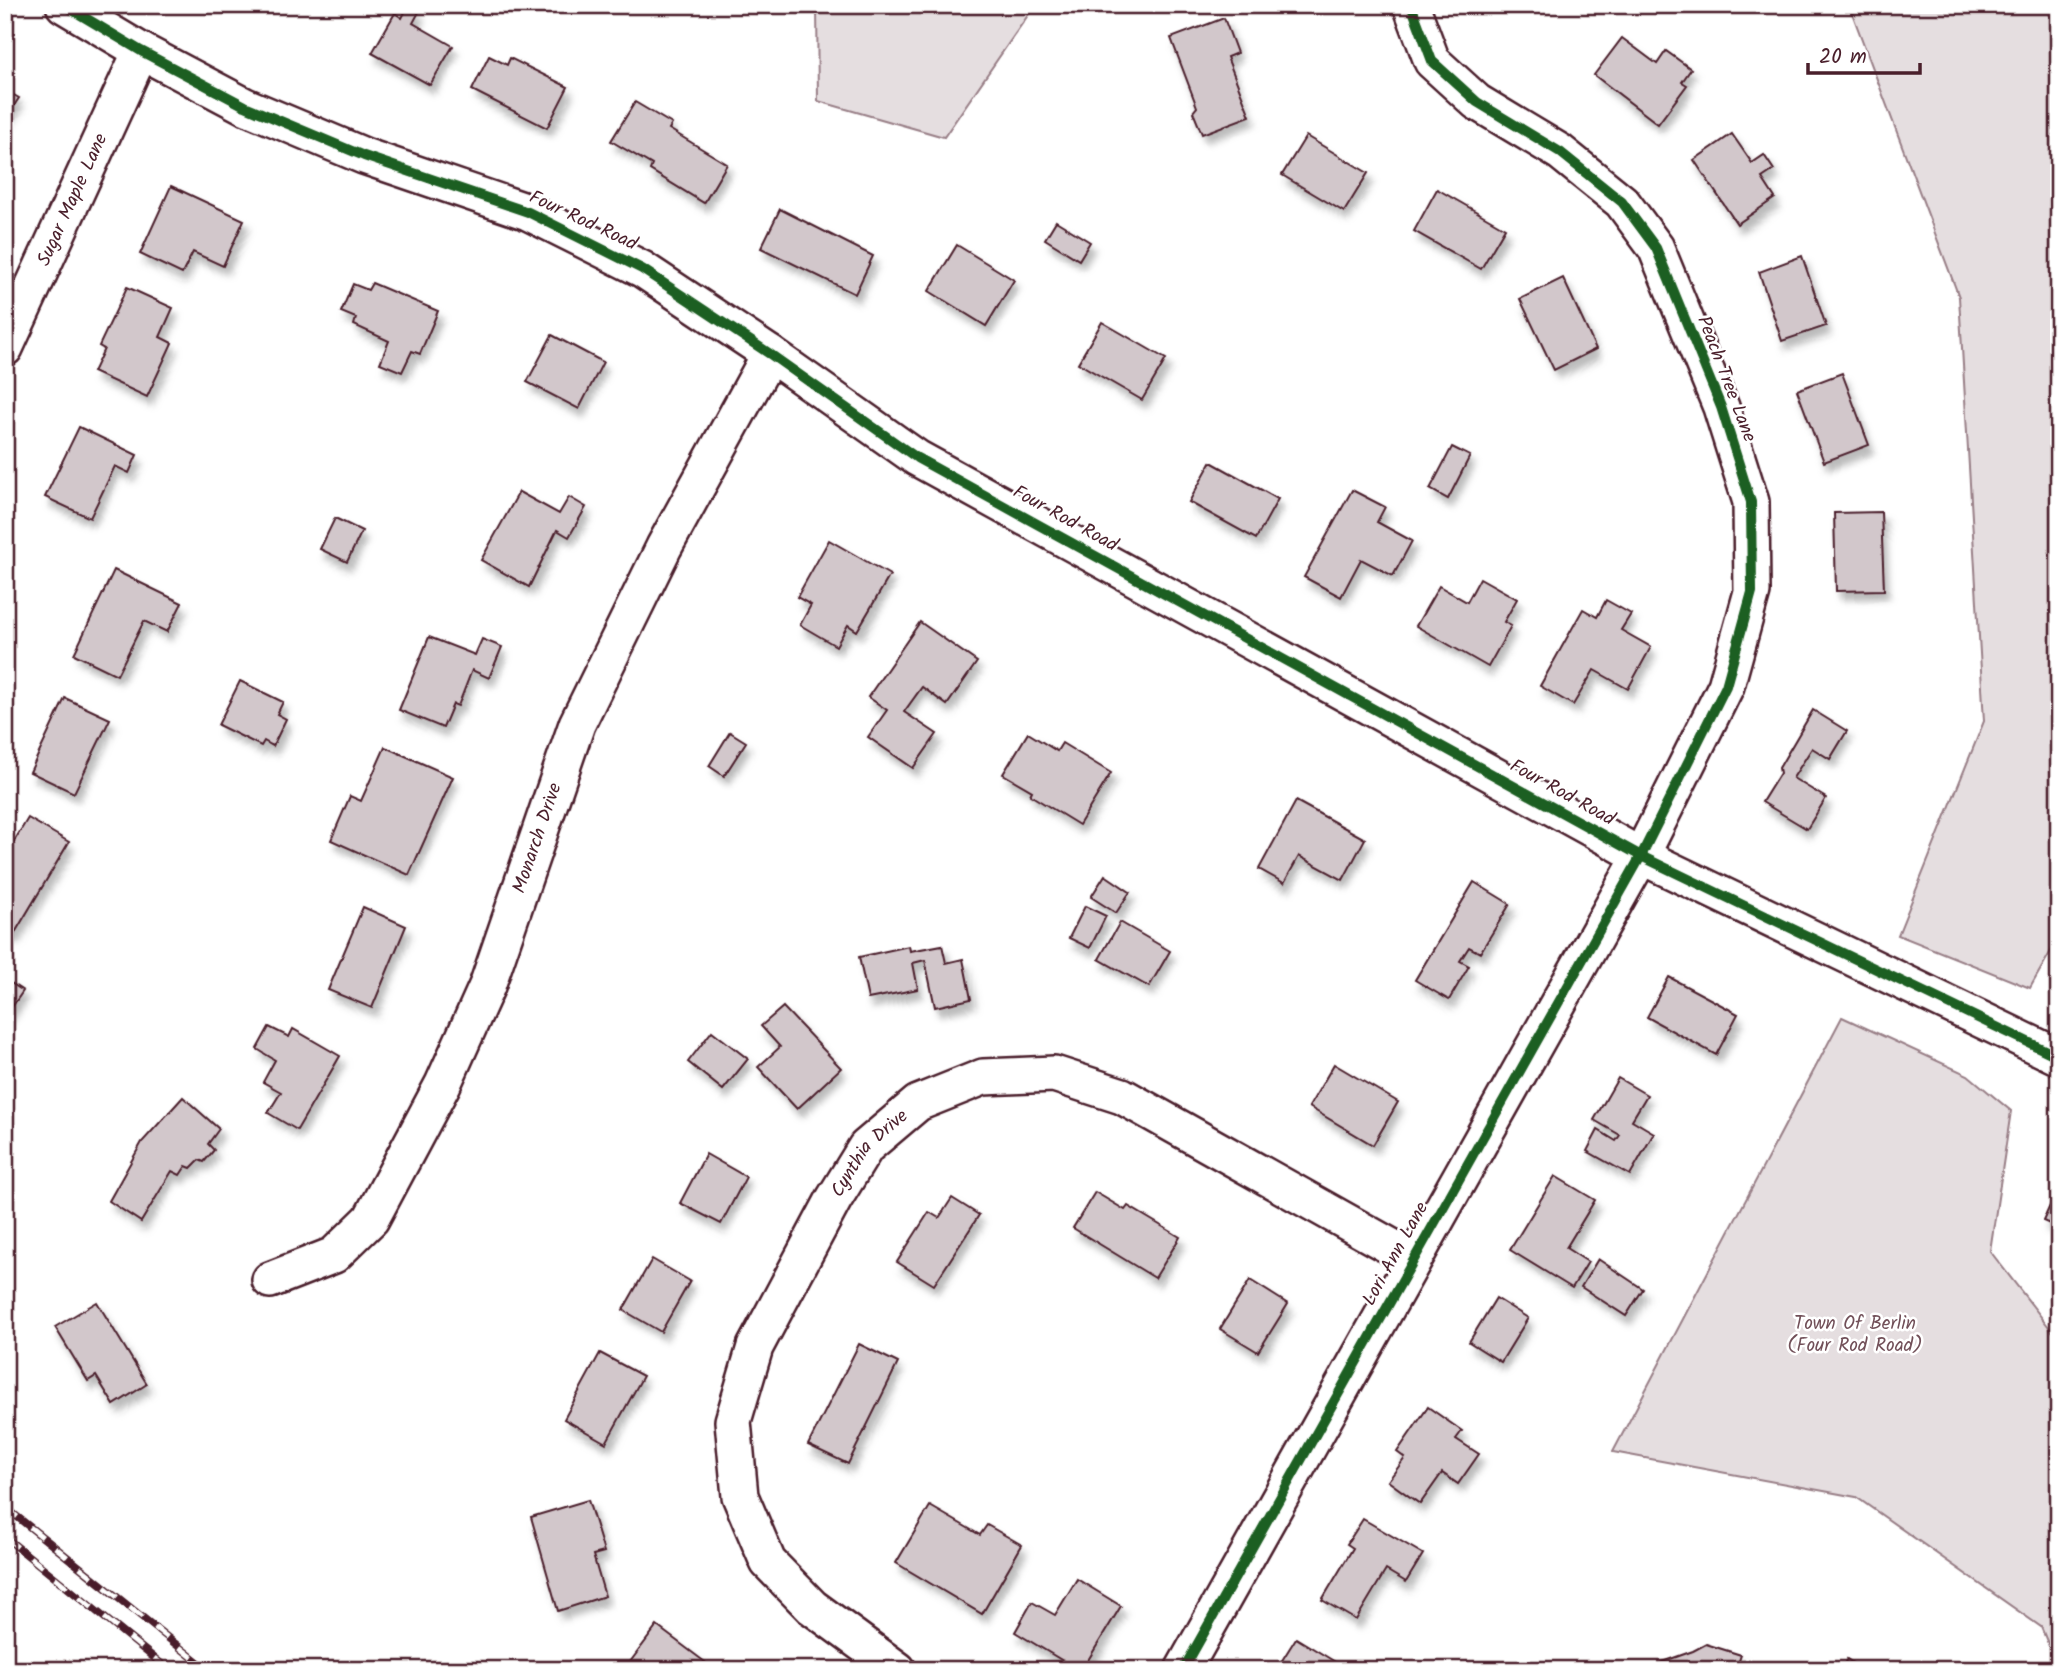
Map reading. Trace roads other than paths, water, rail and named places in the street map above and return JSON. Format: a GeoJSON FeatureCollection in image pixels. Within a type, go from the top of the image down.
{"type":"FeatureCollection","features":[{"type":"Feature","properties":{"kind":"street","name":"Four Rod Road"},"geometry":{"type":"LineString","coordinates":[[64,5],[141,51],[245,106],[352,151],[528,212],[642,269],[917,457],[1641,856],[2059,1057]]}},
{"type":"Feature","properties":{"kind":"street","name":"Peach Tree Lane"},"geometry":{"type":"LineString","coordinates":[[1411,5],[1432,61],[1477,102],[1560,152],[1622,202],[1656,248],[1721,407],[1751,502],[1752,592],[1726,686],[1641,856]]}},
{"type":"Feature","properties":{"kind":"street","name":"Sugar Maple Lane"},"geometry":{"type":"LineString","coordinates":[[5,348],[141,51]]}},
{"type":"Feature","properties":{"kind":"street","name":"Monarch Drive"},"geometry":{"type":"LineString","coordinates":[[270,1280],[334,1255],[371,1219],[443,1084],[487,986],[577,724],[664,547],[770,354]]}},
{"type":"Feature","properties":{"kind":"street","name":"Lori Ann Lane"},"geometry":{"type":"LineString","coordinates":[[1183,1670],[1641,856]]}},
{"type":"Feature","properties":{"kind":"street","name":"Cynthia Drive"},"geometry":{"type":"LineString","coordinates":[[898,1670],[812,1607],[768,1562],[740,1496],[733,1421],[755,1347],[834,1199],[866,1147],[918,1102],[983,1077],[1054,1074],[1122,1096],[1413,1259]]}},
{"type":"Feature","properties":{"kind":"railway"},"geometry":{"type":"LineString","coordinates":[[5,1507],[208,1670]]}},
{"type":"Feature","properties":{"kind":"railway"},"geometry":{"type":"LineString","coordinates":[[5,1537],[169,1670]]}},
{"type":"Feature","properties":{"kind":"park label","name":"Town Of Berlin (Four Rod Road)"},"geometry":{"type":"Point","coordinates":[1855,1335]}}]}
